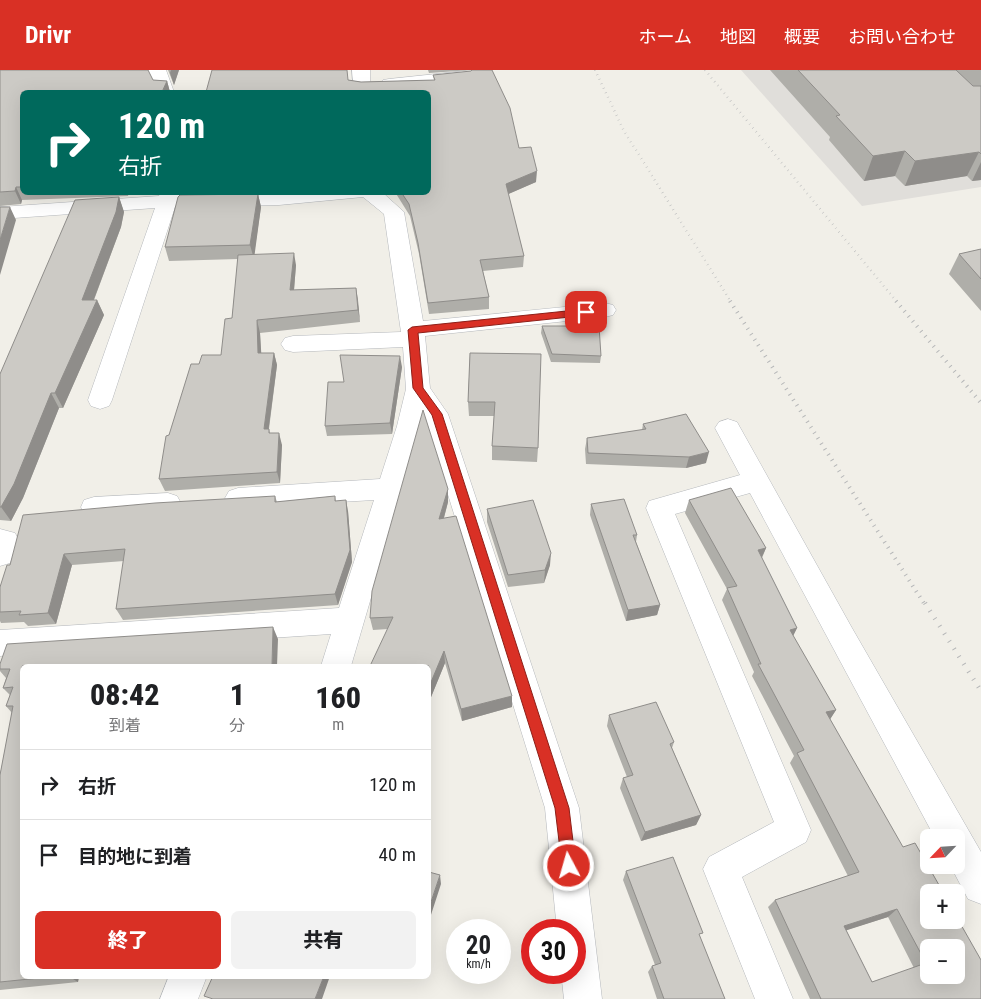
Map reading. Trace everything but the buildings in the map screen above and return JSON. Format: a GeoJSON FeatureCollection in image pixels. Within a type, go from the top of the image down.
{"type":"FeatureCollection","features":[{"type":"Feature","properties":{"kind":"street"},"geometry":{"type":"LineString","coordinates":[[157,70],[165,90]]}},
{"type":"Feature","properties":{"kind":"street"},"geometry":{"type":"LineString","coordinates":[[362,83],[464,76]]}},
{"type":"Feature","properties":{"kind":"street"},"geometry":{"type":"LineString","coordinates":[[0,213],[168,197],[279,199],[325,195]]}},
{"type":"Feature","properties":{"kind":"street"},"geometry":{"type":"LineString","coordinates":[[337,664],[410,426],[418,388],[413,335],[394,212],[373,195]]}},
{"type":"Feature","properties":{"kind":"street"},"geometry":{"type":"LineString","coordinates":[[100,400],[168,197]]}},
{"type":"Feature","properties":{"kind":"street"},"geometry":{"type":"LineString","coordinates":[[293,344],[413,335],[605,310]]}},
{"type":"Feature","properties":{"kind":"street"},"geometry":{"type":"LineString","coordinates":[[418,388],[436,414],[562,808],[583,999]]}},
{"type":"Feature","properties":{"kind":"street"},"geometry":{"type":"LineString","coordinates":[[728,428],[949,829]]}},
{"type":"Feature","properties":{"kind":"street"},"geometry":{"type":"LineString","coordinates":[[756,481],[659,508],[794,830],[721,869],[774,999]]}},
{"type":"Feature","properties":{"kind":"street"},"geometry":{"type":"LineString","coordinates":[[94,508],[389,489]]}},
{"type":"Feature","properties":{"kind":"street"},"geometry":{"type":"LineString","coordinates":[[0,540],[5,541],[0,554]]}},
{"type":"Feature","properties":{"kind":"street"},"geometry":{"type":"LineString","coordinates":[[0,642],[349,620]]}},
{"type":"Feature","properties":{"kind":"street"},"geometry":{"type":"LineString","coordinates":[[965,858],[981,886]]}},
{"type":"Feature","properties":{"kind":"street"},"geometry":{"type":"LineString","coordinates":[[178,999],[187,979]]}},
{"type":"Feature","properties":{"kind":"shaded area"},"geometry":{"type":"Polygon","coordinates":[[[741,70],[981,70],[981,187],[862,206],[741,70]]]}},
{"type":"Feature","properties":{"kind":"railway"},"geometry":{"type":"LineString","coordinates":[[595,70],[624,131],[731,302]]}},
{"type":"Feature","properties":{"kind":"railway"},"geometry":{"type":"LineString","coordinates":[[705,70],[897,302]]}},
{"type":"Feature","properties":{"kind":"railway"},"geometry":{"type":"LineString","coordinates":[[730,301],[925,605]]}},
{"type":"Feature","properties":{"kind":"railway"},"geometry":{"type":"LineString","coordinates":[[896,301],[981,403]]}},
{"type":"Feature","properties":{"kind":"railway"},"geometry":{"type":"LineString","coordinates":[[925,603],[981,691]]}},
{"type":"Feature","properties":{"kind":"route"},"geometry":{"type":"LineString","coordinates":[[569,866],[562,808],[436,414],[418,388],[412,330],[586,312]]}}]}
